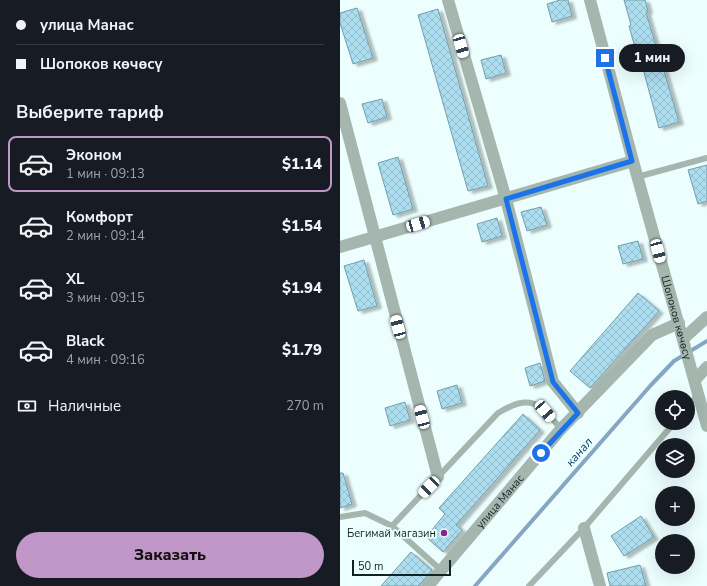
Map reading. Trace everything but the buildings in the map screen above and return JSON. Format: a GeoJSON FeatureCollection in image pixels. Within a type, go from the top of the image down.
{"type":"FeatureCollection","features":[{"type":"Feature","properties":{"kind":"street"},"geometry":{"type":"LineString","coordinates":[[448,0],[506,199],[553,382],[578,413]]}},
{"type":"Feature","properties":{"kind":"street","name":"Шопоков көчөсү"},"geometry":{"type":"LineString","coordinates":[[590,0],[632,161],[706,419]]}},
{"type":"Feature","properties":{"kind":"street"},"geometry":{"type":"LineString","coordinates":[[340,103],[438,477]]}},
{"type":"Feature","properties":{"kind":"street"},"geometry":{"type":"LineString","coordinates":[[340,247],[632,161]]}},
{"type":"Feature","properties":{"kind":"street"},"geometry":{"type":"LineString","coordinates":[[683,340],[707,317]]}},
{"type":"Feature","properties":{"kind":"street","name":"улица Манас"},"geometry":{"type":"LineString","coordinates":[[428,586],[561,429],[652,335],[679,323]]}},
{"type":"Feature","properties":{"kind":"street"},"geometry":{"type":"LineString","coordinates":[[695,380],[707,367]]}},
{"type":"Feature","properties":{"kind":"street"},"geometry":{"type":"LineString","coordinates":[[584,528],[600,586]]}},
{"type":"Feature","properties":{"kind":"lane"},"geometry":{"type":"LineString","coordinates":[[637,177],[707,158]]}},
{"type":"Feature","properties":{"kind":"lane"},"geometry":{"type":"LineString","coordinates":[[695,398],[698,394]]}},
{"type":"Feature","properties":{"kind":"lane"},"geometry":{"type":"LineString","coordinates":[[392,526],[498,413],[514,404],[533,403],[545,411],[561,429]]}},
{"type":"Feature","properties":{"kind":"lane"},"geometry":{"type":"LineString","coordinates":[[529,586],[584,528],[668,430]]}},
{"type":"Feature","properties":{"kind":"lane"},"geometry":{"type":"LineString","coordinates":[[340,517],[365,513],[392,526],[442,571]]}},
{"type":"Feature","properties":{"kind":"waterway","name":"канал"},"geometry":{"type":"LineString","coordinates":[[475,586],[651,385],[674,361],[707,341]]}},
{"type":"Feature","properties":{"kind":"place","name":"Бегимай магазин"},"geometry":{"type":"Point","coordinates":[444,533]}},
{"type":"Feature","properties":{"kind":"route"},"geometry":{"type":"LineString","coordinates":[[541,453],[561,429],[578,413],[553,382],[506,199],[632,161],[605,58]]}}]}
